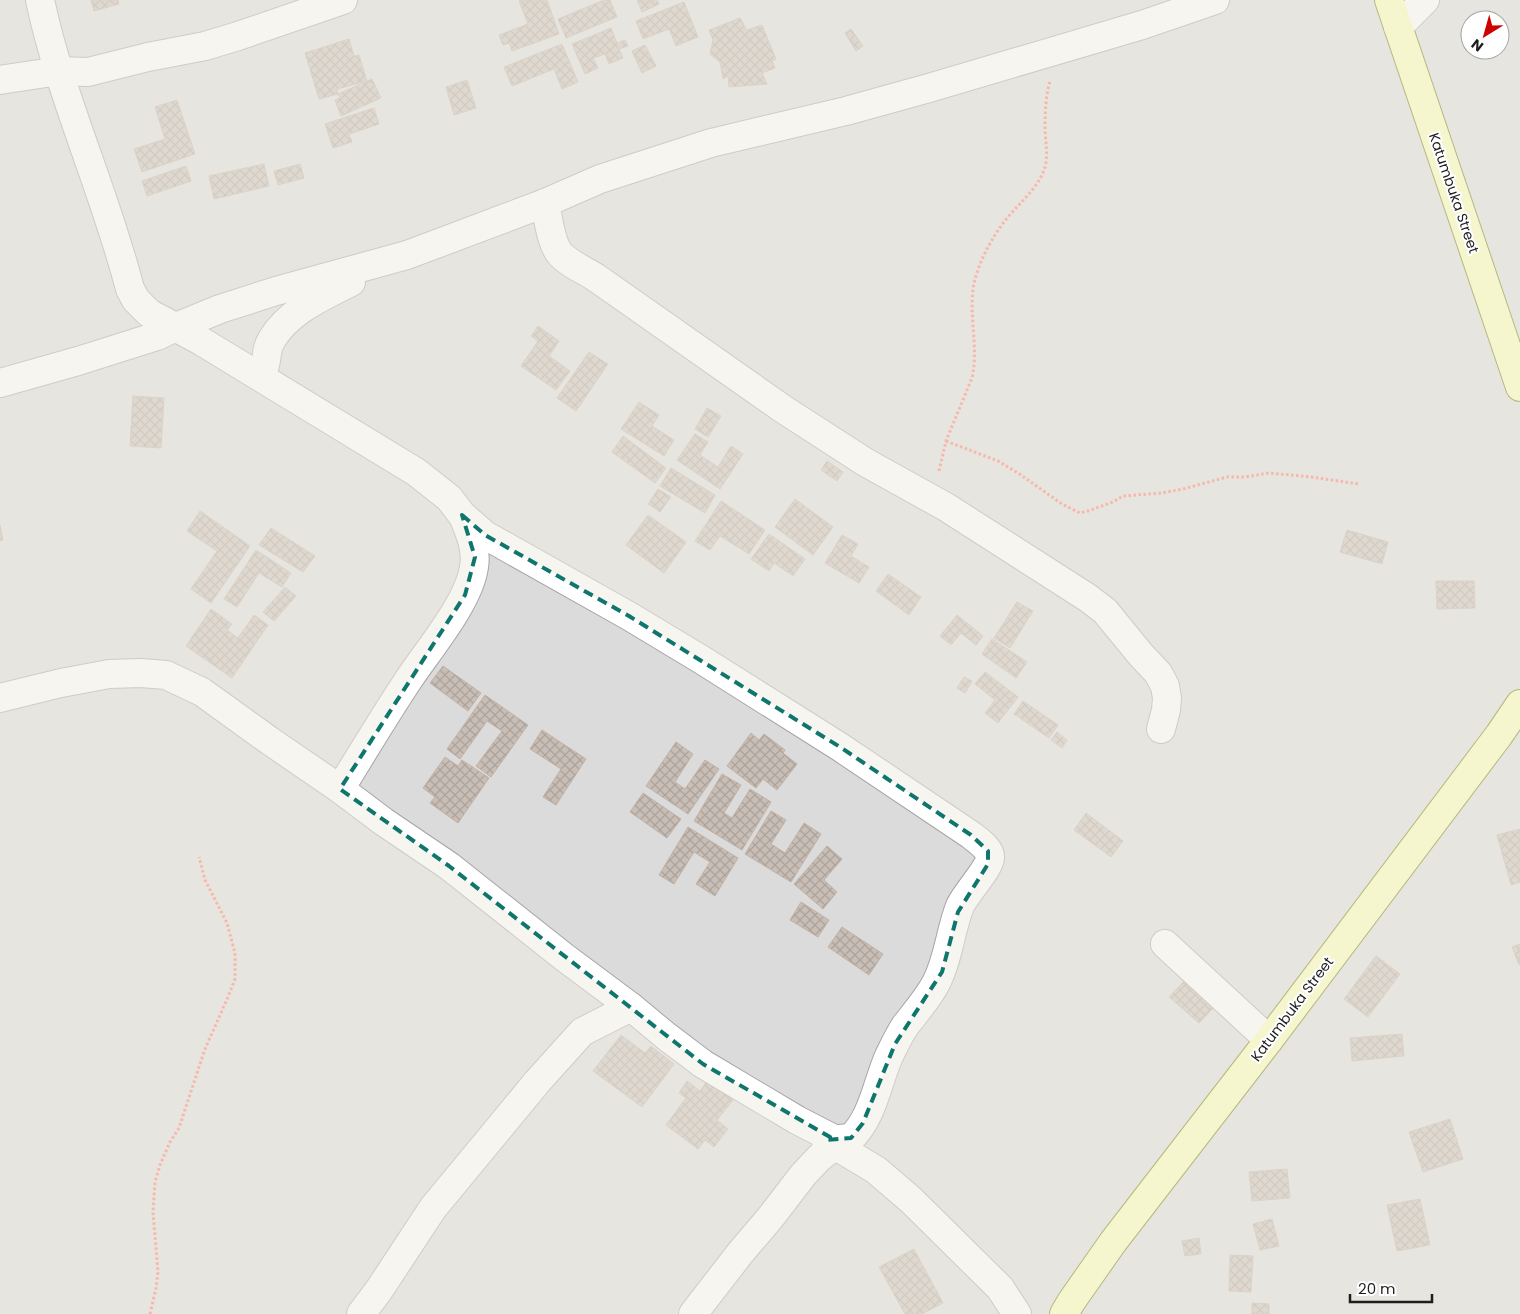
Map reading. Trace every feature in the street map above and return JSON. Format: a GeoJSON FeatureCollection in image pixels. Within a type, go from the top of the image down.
{"type":"FeatureCollection","features":[{"type":"Feature","properties":{"kind":"main road","name":"Katumbuka Street"},"geometry":{"type":"LineString","coordinates":[[1389,0],[1520,387]]}},
{"type":"Feature","properties":{"kind":"main road","name":"Katumbuka Street"},"geometry":{"type":"LineString","coordinates":[[1064,1314],[1113,1242],[1269,1040],[1499,735],[1520,704]]}},
{"type":"Feature","properties":{"kind":"street"},"geometry":{"type":"LineString","coordinates":[[40,0],[59,70],[130,289],[136,300],[149,313],[176,326],[259,375],[416,472],[449,498],[462,515],[484,535],[637,621],[702,660],[971,835],[988,852],[990,857],[988,864],[970,888],[958,912],[942,972],[895,1044],[884,1067],[864,1123],[851,1138],[826,1140]]}},
{"type":"Feature","properties":{"kind":"street"},"geometry":{"type":"LineString","coordinates":[[0,80],[59,70],[88,72],[156,55],[205,46],[343,0]]}},
{"type":"Feature","properties":{"kind":"street"},"geometry":{"type":"LineString","coordinates":[[0,383],[157,336],[176,326],[220,309],[276,291],[407,254],[545,202],[600,179],[712,143],[846,111],[1040,56],[1142,25],[1215,0]]}},
{"type":"Feature","properties":{"kind":"street"},"geometry":{"type":"LineString","coordinates":[[1398,26],[1425,0]]}},
{"type":"Feature","properties":{"kind":"street"},"geometry":{"type":"LineString","coordinates":[[545,202],[553,239],[560,254],[570,263],[595,277],[783,409],[865,462],[930,498],[1069,584],[1105,611],[1158,673],[1165,686],[1166,710],[1161,730]]}},
{"type":"Feature","properties":{"kind":"street"},"geometry":{"type":"LineString","coordinates":[[259,375],[265,366],[266,350],[272,338],[284,323],[306,305],[407,254]]}},
{"type":"Feature","properties":{"kind":"street"},"geometry":{"type":"LineString","coordinates":[[340,789],[465,595],[474,568],[475,556],[473,541],[462,515]]}},
{"type":"Feature","properties":{"kind":"street"},"geometry":{"type":"LineString","coordinates":[[0,698],[61,683],[109,674],[152,673],[166,675],[202,692],[449,866],[704,1064],[797,1120],[830,1137],[826,1140]]}},
{"type":"Feature","properties":{"kind":"street"},"geometry":{"type":"LineString","coordinates":[[1165,944],[1269,1040]]}},
{"type":"Feature","properties":{"kind":"street"},"geometry":{"type":"LineString","coordinates":[[361,1314],[433,1208],[536,1082],[582,1032],[631,1007]]}},
{"type":"Feature","properties":{"kind":"street"},"geometry":{"type":"LineString","coordinates":[[694,1314],[803,1175],[829,1150],[826,1140]]}},
{"type":"Feature","properties":{"kind":"street"},"geometry":{"type":"LineString","coordinates":[[826,1140],[876,1170],[911,1200],[1000,1288],[1017,1314]]}},
{"type":"Feature","properties":{"kind":"path"},"geometry":{"type":"LineString","coordinates":[[930,498],[946,441],[974,369],[976,358],[972,319],[974,283],[982,260],[1003,223],[1031,192],[1042,176],[1045,167],[1047,157],[1045,118],[1051,75],[1040,56]]}},
{"type":"Feature","properties":{"kind":"path"},"geometry":{"type":"LineString","coordinates":[[946,441],[998,462],[1018,473],[1062,504],[1080,513],[1088,512],[1123,496],[1162,493],[1227,477],[1269,474],[1311,477],[1359,484]]}},
{"type":"Feature","properties":{"kind":"path"},"geometry":{"type":"LineString","coordinates":[[150,1314],[158,1272],[153,1212],[155,1182],[160,1164],[178,1128],[205,1049],[235,979],[235,953],[227,923],[205,880],[199,857]]}},
{"type":"Feature","properties":{"kind":"highlighted area"},"geometry":{"type":"Polygon","coordinates":[[[462,515],[485,535],[629,616],[840,747],[971,835],[988,851],[988,864],[958,912],[942,972],[895,1044],[863,1123],[851,1138],[826,1140],[830,1137],[703,1064],[449,866],[340,789],[465,595],[475,557],[462,515]]]}},
{"type":"Feature","properties":{"kind":"shaded area"},"geometry":{"type":"Polygon","coordinates":[[[0,0],[1520,0],[1520,1314],[0,1314],[0,0]]]}},
{"type":"Feature","properties":{"kind":"building"},"geometry":{"type":"Polygon","coordinates":[[[91,0],[118,0],[119,4],[94,11],[91,0]]]}},
{"type":"Feature","properties":{"kind":"building"},"geometry":{"type":"Polygon","coordinates":[[[547,0],[559,34],[512,51],[509,43],[503,45],[499,35],[528,24],[519,1],[547,0]]]}},
{"type":"Feature","properties":{"kind":"building"},"geometry":{"type":"Polygon","coordinates":[[[604,0],[610,0],[617,17],[566,38],[558,19],[604,0]]]}},
{"type":"Feature","properties":{"kind":"building"},"geometry":{"type":"Polygon","coordinates":[[[637,0],[657,0],[659,4],[642,12],[637,0]]]}},
{"type":"Feature","properties":{"kind":"building"},"geometry":{"type":"Polygon","coordinates":[[[684,2],[698,37],[676,46],[669,29],[643,39],[636,21],[684,2]]]}},
{"type":"Feature","properties":{"kind":"building"},"geometry":{"type":"Polygon","coordinates":[[[740,18],[747,30],[762,25],[776,59],[772,61],[775,68],[762,73],[767,84],[729,87],[728,76],[723,79],[720,62],[710,54],[713,40],[709,30],[740,18]]]}},
{"type":"Feature","properties":{"kind":"building"},"geometry":{"type":"Polygon","coordinates":[[[611,28],[617,43],[625,40],[628,46],[619,49],[623,58],[609,64],[605,54],[593,58],[598,68],[585,74],[572,44],[611,28]]]}},
{"type":"Feature","properties":{"kind":"building"},"geometry":{"type":"Polygon","coordinates":[[[851,29],[863,46],[856,51],[845,33],[851,29]]]}},
{"type":"Feature","properties":{"kind":"building"},"geometry":{"type":"Polygon","coordinates":[[[349,39],[354,56],[359,55],[367,81],[337,89],[338,94],[319,99],[305,53],[349,39]]]}},
{"type":"Feature","properties":{"kind":"building"},"geometry":{"type":"Polygon","coordinates":[[[562,44],[578,82],[562,89],[554,69],[512,86],[504,67],[562,44]]]}},
{"type":"Feature","properties":{"kind":"building"},"geometry":{"type":"Polygon","coordinates":[[[645,45],[656,66],[642,73],[632,51],[645,45]]]}},
{"type":"Feature","properties":{"kind":"building"},"geometry":{"type":"Polygon","coordinates":[[[372,79],[381,98],[341,116],[335,100],[340,98],[338,94],[372,79]]]}},
{"type":"Feature","properties":{"kind":"building"},"geometry":{"type":"Polygon","coordinates":[[[467,80],[476,108],[454,115],[446,87],[467,80]]]}},
{"type":"Feature","properties":{"kind":"building"},"geometry":{"type":"Polygon","coordinates":[[[177,100],[195,154],[142,172],[134,149],[165,139],[155,107],[177,100]]]}},
{"type":"Feature","properties":{"kind":"building"},"geometry":{"type":"Polygon","coordinates":[[[374,108],[379,124],[349,134],[352,142],[333,148],[325,124],[374,108]]]}},
{"type":"Feature","properties":{"kind":"building"},"geometry":{"type":"Polygon","coordinates":[[[264,164],[269,186],[214,199],[209,176],[264,164]]]}},
{"type":"Feature","properties":{"kind":"building"},"geometry":{"type":"Polygon","coordinates":[[[300,164],[304,178],[278,185],[274,171],[300,164]]]}},
{"type":"Feature","properties":{"kind":"building"},"geometry":{"type":"Polygon","coordinates":[[[186,166],[191,181],[147,196],[142,181],[186,166]]]}},
{"type":"Feature","properties":{"kind":"building"},"geometry":{"type":"Polygon","coordinates":[[[538,326],[559,341],[549,356],[570,371],[556,390],[521,366],[538,341],[531,336],[538,326]]]}},
{"type":"Feature","properties":{"kind":"building"},"geometry":{"type":"Polygon","coordinates":[[[589,352],[608,364],[576,411],[557,398],[589,352]]]}},
{"type":"Feature","properties":{"kind":"building"},"geometry":{"type":"Polygon","coordinates":[[[133,396],[164,398],[161,448],[130,446],[133,396]]]}},
{"type":"Feature","properties":{"kind":"building"},"geometry":{"type":"Polygon","coordinates":[[[639,402],[659,415],[652,426],[674,440],[664,456],[621,429],[639,402]]]}},
{"type":"Feature","properties":{"kind":"building"},"geometry":{"type":"Polygon","coordinates":[[[707,408],[721,416],[708,437],[695,429],[707,408]]]}},
{"type":"Feature","properties":{"kind":"building"},"geometry":{"type":"Polygon","coordinates":[[[695,434],[708,442],[700,455],[718,467],[731,446],[743,454],[720,489],[677,460],[695,434]]]}},
{"type":"Feature","properties":{"kind":"building"},"geometry":{"type":"Polygon","coordinates":[[[623,436],[666,468],[655,483],[612,452],[623,436]]]}},
{"type":"Feature","properties":{"kind":"building"},"geometry":{"type":"Polygon","coordinates":[[[827,461],[843,472],[837,481],[821,470],[827,461]]]}},
{"type":"Feature","properties":{"kind":"building"},"geometry":{"type":"Polygon","coordinates":[[[671,468],[715,495],[705,513],[660,486],[671,468]]]}},
{"type":"Feature","properties":{"kind":"building"},"geometry":{"type":"Polygon","coordinates":[[[658,489],[671,497],[660,512],[648,504],[658,489]]]}},
{"type":"Feature","properties":{"kind":"building"},"geometry":{"type":"Polygon","coordinates":[[[795,499],[833,527],[813,555],[775,527],[795,499]]]}},
{"type":"Feature","properties":{"kind":"building"},"geometry":{"type":"Polygon","coordinates":[[[721,501],[765,530],[749,554],[720,536],[710,550],[695,541],[721,501]]]}},
{"type":"Feature","properties":{"kind":"building"},"geometry":{"type":"Polygon","coordinates":[[[200,511],[250,546],[211,603],[191,589],[217,551],[187,531],[200,511]]]}},
{"type":"Feature","properties":{"kind":"building"},"geometry":{"type":"Polygon","coordinates":[[[648,515],[686,542],[664,573],[626,545],[648,515]]]}},
{"type":"Feature","properties":{"kind":"building"},"geometry":{"type":"Polygon","coordinates":[[[0,525],[3,540],[0,541],[0,525]]]}},
{"type":"Feature","properties":{"kind":"building"},"geometry":{"type":"Polygon","coordinates":[[[271,528],[315,556],[303,572],[259,545],[271,528]]]}},
{"type":"Feature","properties":{"kind":"building"},"geometry":{"type":"Polygon","coordinates":[[[1347,530],[1388,542],[1382,564],[1340,552],[1347,530]]]}},
{"type":"Feature","properties":{"kind":"building"},"geometry":{"type":"Polygon","coordinates":[[[769,534],[805,559],[793,576],[774,563],[769,571],[751,559],[769,534]]]}},
{"type":"Feature","properties":{"kind":"building"},"geometry":{"type":"Polygon","coordinates":[[[842,535],[858,544],[851,556],[869,567],[859,583],[825,563],[842,535]]]}},
{"type":"Feature","properties":{"kind":"building"},"geometry":{"type":"Polygon","coordinates":[[[256,550],[291,573],[282,587],[259,573],[237,607],[224,599],[256,550]]]}},
{"type":"Feature","properties":{"kind":"building"},"geometry":{"type":"Polygon","coordinates":[[[888,574],[921,597],[909,615],[876,591],[888,574]]]}},
{"type":"Feature","properties":{"kind":"building"},"geometry":{"type":"Polygon","coordinates":[[[1436,581],[1474,581],[1475,608],[1437,609],[1436,581]]]}},
{"type":"Feature","properties":{"kind":"building"},"geometry":{"type":"Polygon","coordinates":[[[285,587],[296,596],[274,621],[263,612],[285,587]]]}},
{"type":"Feature","properties":{"kind":"building"},"geometry":{"type":"Polygon","coordinates":[[[1017,602],[1033,611],[1010,648],[994,638],[1017,602]]]}},
{"type":"Feature","properties":{"kind":"building"},"geometry":{"type":"Polygon","coordinates":[[[211,609],[232,624],[227,630],[238,638],[254,615],[268,625],[232,678],[186,646],[211,609]]]}},
{"type":"Feature","properties":{"kind":"building"},"geometry":{"type":"Polygon","coordinates":[[[957,615],[983,636],[976,645],[961,633],[951,645],[940,636],[957,615]]]}},
{"type":"Feature","properties":{"kind":"building"},"geometry":{"type":"Polygon","coordinates":[[[992,639],[1027,662],[1016,678],[982,654],[992,639]]]}},
{"type":"Feature","properties":{"kind":"building"},"geometry":{"type":"Polygon","coordinates":[[[443,666],[481,693],[468,711],[430,683],[443,666]]]}},
{"type":"Feature","properties":{"kind":"building"},"geometry":{"type":"Polygon","coordinates":[[[985,672],[1018,697],[998,723],[985,713],[995,700],[975,684],[985,672]]]}},
{"type":"Feature","properties":{"kind":"building"},"geometry":{"type":"Polygon","coordinates":[[[964,677],[972,681],[965,693],[957,688],[964,677]]]}},
{"type":"Feature","properties":{"kind":"building"},"geometry":{"type":"Polygon","coordinates":[[[485,695],[528,725],[491,777],[476,766],[502,731],[487,721],[460,759],[447,749],[485,695]]]}},
{"type":"Feature","properties":{"kind":"building"},"geometry":{"type":"Polygon","coordinates":[[[1023,701],[1058,725],[1049,738],[1014,714],[1023,701]]]}},
{"type":"Feature","properties":{"kind":"building"},"geometry":{"type":"Polygon","coordinates":[[[542,730],[586,759],[556,805],[543,797],[561,769],[530,749],[542,730]]]}},
{"type":"Feature","properties":{"kind":"building"},"geometry":{"type":"Polygon","coordinates":[[[1057,732],[1067,740],[1062,748],[1051,740],[1057,732]]]}},
{"type":"Feature","properties":{"kind":"building"},"geometry":{"type":"Polygon","coordinates":[[[751,733],[759,740],[764,734],[785,750],[783,753],[797,764],[777,790],[763,779],[756,788],[727,766],[751,733]]]}},
{"type":"Feature","properties":{"kind":"building"},"geometry":{"type":"Polygon","coordinates":[[[676,742],[693,754],[675,782],[685,789],[705,760],[719,769],[688,814],[646,786],[676,742]]]}},
{"type":"Feature","properties":{"kind":"building"},"geometry":{"type":"Polygon","coordinates":[[[445,757],[458,766],[462,760],[489,778],[458,823],[430,803],[435,797],[423,788],[445,757]]]}},
{"type":"Feature","properties":{"kind":"building"},"geometry":{"type":"Polygon","coordinates":[[[722,774],[741,785],[724,813],[732,818],[750,789],[771,802],[742,850],[694,821],[722,774]]]}},
{"type":"Feature","properties":{"kind":"building"},"geometry":{"type":"Polygon","coordinates":[[[643,793],[681,819],[667,838],[630,812],[643,793]]]}},
{"type":"Feature","properties":{"kind":"building"},"geometry":{"type":"Polygon","coordinates":[[[771,811],[786,820],[771,844],[785,853],[804,823],[821,834],[791,882],[745,854],[771,811]]]}},
{"type":"Feature","properties":{"kind":"building"},"geometry":{"type":"Polygon","coordinates":[[[1086,813],[1123,841],[1111,857],[1074,830],[1086,813]]]}},
{"type":"Feature","properties":{"kind":"building"},"geometry":{"type":"Polygon","coordinates":[[[688,827],[738,858],[715,896],[696,884],[710,862],[694,852],[674,884],[659,875],[688,827]]]}},
{"type":"Feature","properties":{"kind":"building"},"geometry":{"type":"Polygon","coordinates":[[[1520,829],[1520,882],[1511,885],[1497,835],[1520,829]]]}},
{"type":"Feature","properties":{"kind":"building"},"geometry":{"type":"Polygon","coordinates":[[[827,846],[842,859],[824,880],[837,892],[823,909],[794,884],[827,846]]]}},
{"type":"Feature","properties":{"kind":"building"},"geometry":{"type":"Polygon","coordinates":[[[801,902],[829,920],[818,937],[790,920],[801,902]]]}},
{"type":"Feature","properties":{"kind":"building"},"geometry":{"type":"Polygon","coordinates":[[[842,927],[883,954],[869,975],[828,947],[842,927]]]}},
{"type":"Feature","properties":{"kind":"building"},"geometry":{"type":"Polygon","coordinates":[[[1520,944],[1520,964],[1519,965],[1512,947],[1520,944]]]}},
{"type":"Feature","properties":{"kind":"building"},"geometry":{"type":"Polygon","coordinates":[[[1376,956],[1400,974],[1368,1017],[1344,999],[1376,956]]]}},
{"type":"Feature","properties":{"kind":"building"},"geometry":{"type":"Polygon","coordinates":[[[1187,978],[1216,1005],[1199,1023],[1169,997],[1187,978]]]}},
{"type":"Feature","properties":{"kind":"building"},"geometry":{"type":"Polygon","coordinates":[[[1402,1034],[1404,1056],[1352,1061],[1350,1038],[1402,1034]]]}},
{"type":"Feature","properties":{"kind":"building"},"geometry":{"type":"Polygon","coordinates":[[[621,1035],[645,1053],[651,1046],[674,1064],[642,1107],[593,1071],[621,1035]]]}},
{"type":"Feature","properties":{"kind":"building"},"geometry":{"type":"Polygon","coordinates":[[[687,1081],[700,1091],[707,1081],[733,1100],[717,1120],[728,1129],[714,1147],[705,1140],[698,1149],[666,1125],[686,1098],[679,1093],[687,1081]]]}},
{"type":"Feature","properties":{"kind":"building"},"geometry":{"type":"Polygon","coordinates":[[[1450,1119],[1463,1159],[1423,1172],[1409,1132],[1450,1119]]]}},
{"type":"Feature","properties":{"kind":"building"},"geometry":{"type":"Polygon","coordinates":[[[1287,1169],[1290,1198],[1252,1201],[1249,1172],[1287,1169]]]}},
{"type":"Feature","properties":{"kind":"building"},"geometry":{"type":"Polygon","coordinates":[[[1420,1199],[1430,1245],[1397,1251],[1387,1205],[1420,1199]]]}},
{"type":"Feature","properties":{"kind":"building"},"geometry":{"type":"Polygon","coordinates":[[[1272,1219],[1279,1246],[1260,1250],[1253,1224],[1272,1219]]]}},
{"type":"Feature","properties":{"kind":"building"},"geometry":{"type":"Polygon","coordinates":[[[1199,1238],[1201,1254],[1185,1256],[1182,1241],[1199,1238]]]}},
{"type":"Feature","properties":{"kind":"building"},"geometry":{"type":"Polygon","coordinates":[[[914,1249],[943,1303],[922,1314],[905,1314],[879,1267],[914,1249]]]}},
{"type":"Feature","properties":{"kind":"building"},"geometry":{"type":"Polygon","coordinates":[[[1230,1255],[1253,1256],[1251,1292],[1229,1291],[1230,1255]]]}},
{"type":"Feature","properties":{"kind":"building"},"geometry":{"type":"Polygon","coordinates":[[[1252,1303],[1269,1304],[1269,1314],[1252,1314],[1252,1303]]]}}]}
